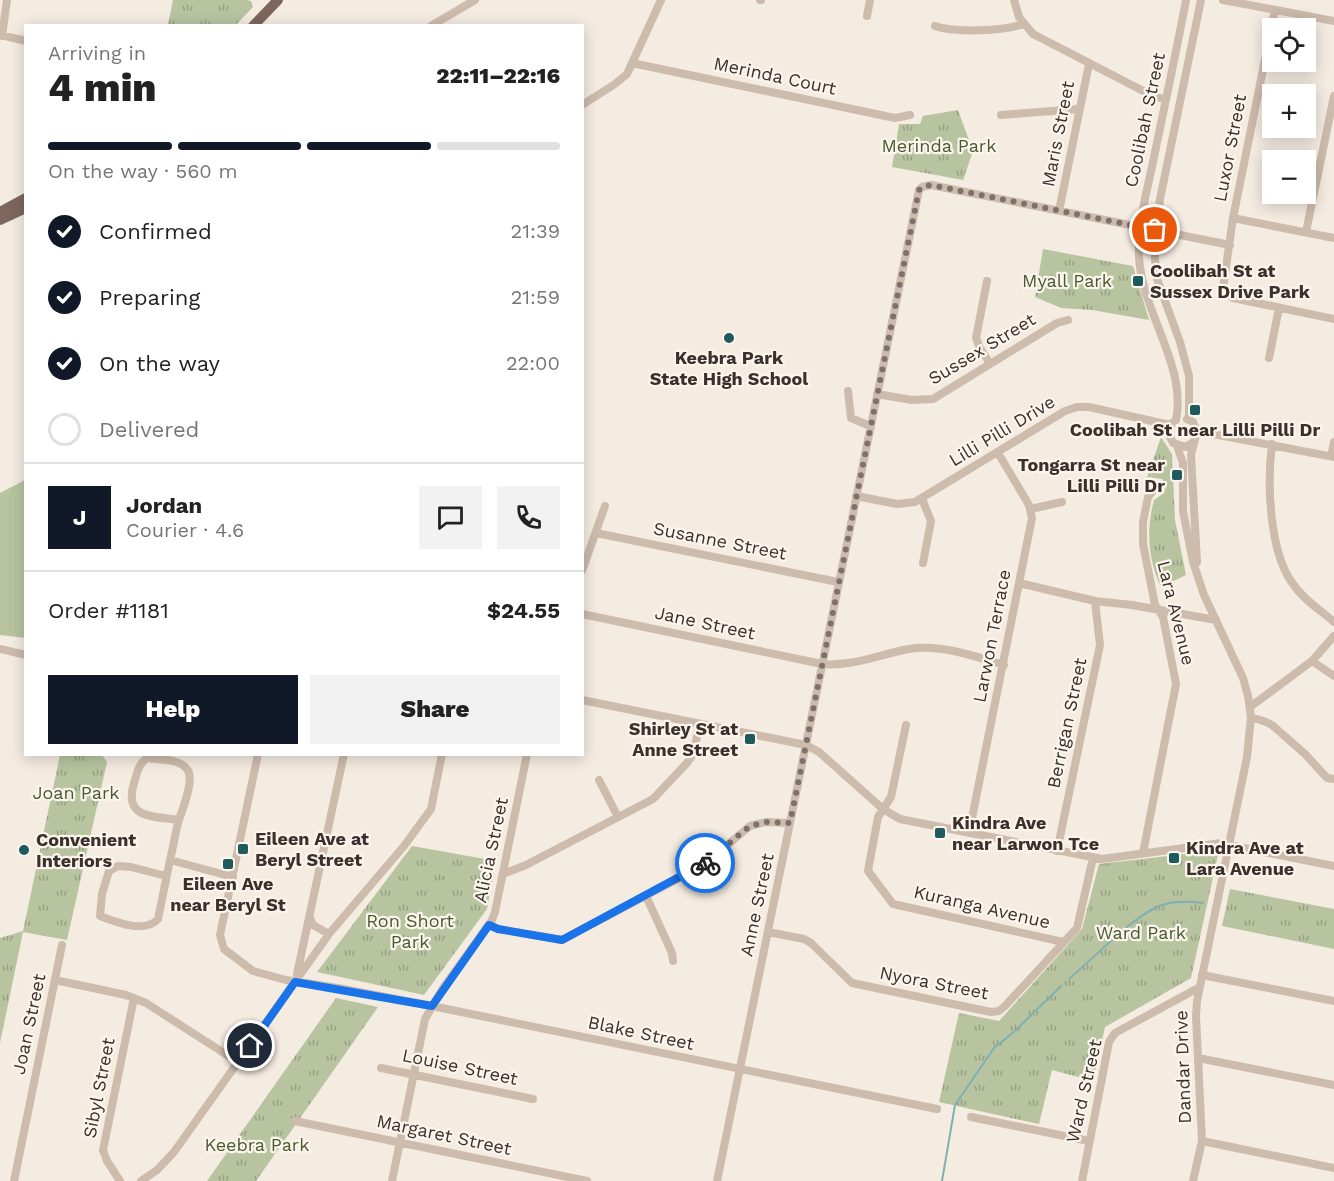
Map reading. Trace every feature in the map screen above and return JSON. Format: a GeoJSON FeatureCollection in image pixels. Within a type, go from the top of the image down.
{"type":"FeatureCollection","features":[{"type":"Feature","properties":{"kind":"main road"},"geometry":{"type":"LineString","coordinates":[[255,24],[276,0]]}},
{"type":"Feature","properties":{"kind":"main road"},"geometry":{"type":"LineString","coordinates":[[0,212],[24,199]]}},
{"type":"Feature","properties":{"kind":"main road"},"geometry":{"type":"LineString","coordinates":[[0,220],[24,209]]}},
{"type":"Feature","properties":{"kind":"street"},"geometry":{"type":"LineString","coordinates":[[7,0],[1,36],[24,41]]}},
{"type":"Feature","properties":{"kind":"street"},"geometry":{"type":"LineString","coordinates":[[434,24],[475,0]]}},
{"type":"Feature","properties":{"kind":"street"},"geometry":{"type":"LineString","coordinates":[[584,104],[623,78],[633,63],[661,0]]}},
{"type":"Feature","properties":{"kind":"street"},"geometry":{"type":"LineString","coordinates":[[867,16],[870,0]]}},
{"type":"Feature","properties":{"kind":"street"},"geometry":{"type":"LineString","coordinates":[[1014,0],[1023,24],[1033,34],[1151,95],[1166,100]]}},
{"type":"Feature","properties":{"kind":"street","name":"Coolibah Street"},"geometry":{"type":"LineString","coordinates":[[1173,423],[1179,407],[1174,370],[1143,289],[1139,254],[1140,228],[1186,0]]}},
{"type":"Feature","properties":{"kind":"street","name":"Coolibah Street"},"geometry":{"type":"LineString","coordinates":[[1189,420],[1189,376],[1180,342],[1157,279],[1154,256],[1155,230],[1201,0]]}},
{"type":"Feature","properties":{"kind":"street"},"geometry":{"type":"LineString","coordinates":[[1223,0],[1334,21]]}},
{"type":"Feature","properties":{"kind":"street","name":"Luxor Street"},"geometry":{"type":"LineString","coordinates":[[1275,10],[1222,284],[1225,293],[1233,298],[1279,308]]}},
{"type":"Feature","properties":{"kind":"street"},"geometry":{"type":"LineString","coordinates":[[935,26],[952,30],[1008,28],[1023,24]]}},
{"type":"Feature","properties":{"kind":"street","name":"Merinda Court"},"geometry":{"type":"LineString","coordinates":[[633,63],[896,118],[910,115]]}},
{"type":"Feature","properties":{"kind":"street","name":"Maris Street"},"geometry":{"type":"LineString","coordinates":[[1059,211],[1089,64]]}},
{"type":"Feature","properties":{"kind":"street"},"geometry":{"type":"LineString","coordinates":[[1306,232],[1334,96]]}},
{"type":"Feature","properties":{"kind":"street"},"geometry":{"type":"LineString","coordinates":[[1001,115],[1079,109]]}},
{"type":"Feature","properties":{"kind":"street","name":"Anne Street"},"geometry":{"type":"LineString","coordinates":[[717,1178],[917,195],[922,187],[931,185],[1059,211]]}},
{"type":"Feature","properties":{"kind":"street"},"geometry":{"type":"LineString","coordinates":[[1059,211],[1230,245]]}},
{"type":"Feature","properties":{"kind":"street"},"geometry":{"type":"LineString","coordinates":[[1233,218],[1334,238]]}},
{"type":"Feature","properties":{"kind":"street"},"geometry":{"type":"LineString","coordinates":[[987,281],[976,338],[990,364]]}},
{"type":"Feature","properties":{"kind":"street"},"geometry":{"type":"LineString","coordinates":[[1269,358],[1279,308],[1334,319]]}},
{"type":"Feature","properties":{"kind":"street","name":"Sussex Street"},"geometry":{"type":"LineString","coordinates":[[877,394],[912,400],[933,399],[1057,323],[1068,320]]}},
{"type":"Feature","properties":{"kind":"street"},"geometry":{"type":"LineString","coordinates":[[848,391],[850,418],[870,426]]}},
{"type":"Feature","properties":{"kind":"street","name":"Lilli Pilli Drive"},"geometry":{"type":"LineString","coordinates":[[856,496],[909,504],[1065,411],[1077,407],[1089,407],[1173,423]]}},
{"type":"Feature","properties":{"kind":"street"},"geometry":{"type":"LineString","coordinates":[[1196,568],[1186,533],[1182,498],[1183,463],[1177,446],[1169,437],[1173,423],[1189,420],[1197,430],[1333,456],[1334,442]]}},
{"type":"Feature","properties":{"kind":"street"},"geometry":{"type":"LineString","coordinates":[[1196,568],[1191,461],[1197,430]]}},
{"type":"Feature","properties":{"kind":"street"},"geometry":{"type":"LineString","coordinates":[[1177,446],[1186,447],[1194,442]]}},
{"type":"Feature","properties":{"kind":"street"},"geometry":{"type":"LineString","coordinates":[[1272,444],[1271,498],[1276,552],[1289,580],[1296,589],[1334,622]]}},
{"type":"Feature","properties":{"kind":"street"},"geometry":{"type":"LineString","coordinates":[[998,453],[1031,509],[1062,502]]}},
{"type":"Feature","properties":{"kind":"street","name":"Lara Avenue"},"geometry":{"type":"LineString","coordinates":[[1143,853],[1176,684],[1163,617],[1155,605],[1143,544],[1143,522],[1148,497],[1155,488]]}},
{"type":"Feature","properties":{"kind":"street"},"geometry":{"type":"LineString","coordinates":[[922,498],[931,521],[923,562]]}},
{"type":"Feature","properties":{"kind":"street"},"geometry":{"type":"LineString","coordinates":[[584,566],[605,506]]}},
{"type":"Feature","properties":{"kind":"street","name":"Larwon Terrace"},"geometry":{"type":"LineString","coordinates":[[969,833],[1031,524],[1031,509]]}},
{"type":"Feature","properties":{"kind":"street","name":"Susanne Street"},"geometry":{"type":"LineString","coordinates":[[596,533],[838,582]]}},
{"type":"Feature","properties":{"kind":"street","name":"Dandar Drive"},"geometry":{"type":"LineString","coordinates":[[1193,1181],[1202,1141],[1196,1016],[1202,975],[1247,757],[1251,717],[1243,678],[1204,595],[1196,568]]}},
{"type":"Feature","properties":{"kind":"street"},"geometry":{"type":"LineString","coordinates":[[1019,584],[1095,601],[1216,620]]}},
{"type":"Feature","properties":{"kind":"street","name":"Berrigan Street"},"geometry":{"type":"LineString","coordinates":[[1057,851],[1100,645],[1095,601]]}},
{"type":"Feature","properties":{"kind":"street","name":"Jane Street"},"geometry":{"type":"LineString","coordinates":[[584,614],[822,664],[852,663],[902,650],[929,647],[1004,665]]}},
{"type":"Feature","properties":{"kind":"street"},"geometry":{"type":"LineString","coordinates":[[1250,707],[1312,661],[1334,636]]}},
{"type":"Feature","properties":{"kind":"street"},"geometry":{"type":"LineString","coordinates":[[0,649],[24,655]]}},
{"type":"Feature","properties":{"kind":"street"},"geometry":{"type":"LineString","coordinates":[[1312,661],[1334,676]]}},
{"type":"Feature","properties":{"kind":"street"},"geometry":{"type":"LineString","coordinates":[[584,700],[806,746],[826,758],[883,808],[900,819],[1102,859],[1229,843],[1334,866]]}},
{"type":"Feature","properties":{"kind":"street"},"geometry":{"type":"LineString","coordinates":[[1251,717],[1272,725],[1305,754],[1327,778],[1334,779]]}},
{"type":"Feature","properties":{"kind":"street"},"geometry":{"type":"LineString","coordinates":[[503,874],[526,865],[653,799],[672,781],[693,754],[700,724]]}},
{"type":"Feature","properties":{"kind":"street"},"geometry":{"type":"LineString","coordinates":[[883,808],[891,797],[906,725]]}},
{"type":"Feature","properties":{"kind":"street","name":"Blake Street"},"geometry":{"type":"LineString","coordinates":[[258,756],[220,940],[227,953],[255,971],[937,1109]]}},
{"type":"Feature","properties":{"kind":"street"},"geometry":{"type":"LineString","coordinates":[[297,979],[344,756]]}},
{"type":"Feature","properties":{"kind":"street"},"geometry":{"type":"LineString","coordinates":[[141,1181],[157,1170],[174,1152],[329,934],[404,846],[431,809],[442,756]]}},
{"type":"Feature","properties":{"kind":"street","name":"Alicia Street"},"geometry":{"type":"LineString","coordinates":[[392,1181],[425,1019],[489,925],[495,912],[527,756]]}},
{"type":"Feature","properties":{"kind":"street"},"geometry":{"type":"LineString","coordinates":[[166,876],[118,866],[110,871],[102,894],[100,916],[115,922],[148,927],[158,919],[179,820],[185,807],[189,773],[186,767],[176,761],[147,758],[141,762],[132,792],[132,804],[135,810],[142,814],[179,820]]}},
{"type":"Feature","properties":{"kind":"street"},"geometry":{"type":"LineString","coordinates":[[600,780],[618,818]]}},
{"type":"Feature","properties":{"kind":"street","name":"Kuranga Avenue"},"geometry":{"type":"LineString","coordinates":[[883,808],[878,817],[868,871],[893,904],[1063,942]]}},
{"type":"Feature","properties":{"kind":"street"},"geometry":{"type":"LineString","coordinates":[[489,925],[498,929],[562,940],[702,866],[750,826],[766,822],[790,823]]}},
{"type":"Feature","properties":{"kind":"street","name":"Nyora Street"},"geometry":{"type":"LineString","coordinates":[[768,932],[804,939],[811,943],[852,983],[991,1012],[999,1011],[1074,932],[1079,923],[1093,858]]}},
{"type":"Feature","properties":{"kind":"street"},"geometry":{"type":"LineString","coordinates":[[170,860],[233,877]]}},
{"type":"Feature","properties":{"kind":"street"},"geometry":{"type":"LineString","coordinates":[[646,896],[672,953],[673,962]]}},
{"type":"Feature","properties":{"kind":"street"},"geometry":{"type":"LineString","coordinates":[[310,918],[313,925],[329,934]]}},
{"type":"Feature","properties":{"kind":"street","name":"Joan Street"},"geometry":{"type":"LineString","coordinates":[[14,1181],[62,945]]}},
{"type":"Feature","properties":{"kind":"street"},"geometry":{"type":"LineString","coordinates":[[1202,975],[1334,1001]]}},
{"type":"Feature","properties":{"kind":"street"},"geometry":{"type":"LineString","coordinates":[[55,980],[126,995],[146,1003],[238,1062]]}},
{"type":"Feature","properties":{"kind":"street","name":"Ward Street"},"geometry":{"type":"LineString","coordinates":[[1082,1181],[1109,1042],[1115,1033],[1200,987]]}},
{"type":"Feature","properties":{"kind":"street","name":"Sibyl Street"},"geometry":{"type":"LineString","coordinates":[[120,1181],[103,1150],[134,998]]}},
{"type":"Feature","properties":{"kind":"street"},"geometry":{"type":"LineString","coordinates":[[1198,1058],[1334,1085]]}},
{"type":"Feature","properties":{"kind":"street","name":"Louise Street"},"geometry":{"type":"LineString","coordinates":[[381,1068],[533,1099]]}},
{"type":"Feature","properties":{"kind":"street"},"geometry":{"type":"LineString","coordinates":[[971,1117],[1089,1141]]}},
{"type":"Feature","properties":{"kind":"street","name":"Margaret Street"},"geometry":{"type":"LineString","coordinates":[[295,1121],[586,1181]]}},
{"type":"Feature","properties":{"kind":"street"},"geometry":{"type":"LineString","coordinates":[[1202,1141],[1334,1168]]}},
{"type":"Feature","properties":{"kind":"green space"},"geometry":{"type":"Polygon","coordinates":[[[173,0],[246,0],[251,1],[253,7],[237,24],[168,24],[173,0]]]}},
{"type":"Feature","properties":{"kind":"green space","name":"Merinda Park"},"geometry":{"type":"Polygon","coordinates":[[[958,110],[973,151],[963,180],[892,167],[899,124],[920,124],[923,116],[958,110]]]}},
{"type":"Feature","properties":{"kind":"green space","name":"Myall Park"},"geometry":{"type":"Polygon","coordinates":[[[1043,249],[1133,266],[1149,320],[1092,310],[1061,308],[1035,297],[1043,249]]]}},
{"type":"Feature","properties":{"kind":"green space"},"geometry":{"type":"Polygon","coordinates":[[[1161,437],[1172,454],[1175,520],[1186,575],[1161,587],[1153,566],[1149,533],[1154,500],[1164,493],[1166,486],[1162,479],[1147,477],[1161,437]]]}},
{"type":"Feature","properties":{"kind":"green space"},"geometry":{"type":"Polygon","coordinates":[[[24,481],[24,638],[0,635],[0,493],[24,481]]]}},
{"type":"Feature","properties":{"kind":"green space","name":"Joan Park"},"geometry":{"type":"Polygon","coordinates":[[[60,756],[103,756],[107,762],[67,940],[23,932],[0,1043],[0,938],[23,931],[60,756]]]}},
{"type":"Feature","properties":{"kind":"green space","name":"Ron Short Park"},"geometry":{"type":"Polygon","coordinates":[[[412,846],[496,861],[487,909],[424,995],[317,972],[412,846]]]}},
{"type":"Feature","properties":{"kind":"green space","name":"Ward Park"},"geometry":{"type":"Polygon","coordinates":[[[1219,850],[1191,978],[1105,1027],[1093,1081],[1052,1070],[1039,1124],[939,1102],[959,1013],[999,1021],[1082,929],[1099,864],[1219,850]]]}},
{"type":"Feature","properties":{"kind":"green space"},"geometry":{"type":"Polygon","coordinates":[[[1230,889],[1334,909],[1334,949],[1222,926],[1230,889]]]}},
{"type":"Feature","properties":{"kind":"green space","name":"Keebra Park"},"geometry":{"type":"Polygon","coordinates":[[[336,998],[378,1007],[256,1181],[207,1181],[336,998]]]}},
{"type":"Feature","properties":{"kind":"waterway"},"geometry":{"type":"LineString","coordinates":[[1070,978],[1123,930],[1146,913],[1168,904],[1203,903]]}},
{"type":"Feature","properties":{"kind":"waterway"},"geometry":{"type":"LineString","coordinates":[[942,1181],[955,1105],[994,1048],[1061,986]]}},
{"type":"Feature","properties":{"kind":"way so far"},"geometry":{"type":"LineString","coordinates":[[705,863],[750,826],[766,822],[790,823],[919,190],[931,185],[1155,230]]}},
{"type":"Feature","properties":{"kind":"place","name":"Coolibah St at Sussex Drive Park"},"geometry":{"type":"Point","coordinates":[1138,281]}},
{"type":"Feature","properties":{"kind":"place","name":"Keebra Park State High School"},"geometry":{"type":"Point","coordinates":[729,338]}},
{"type":"Feature","properties":{"kind":"place","name":"Coolibah St near Lilli Pilli Dr"},"geometry":{"type":"Point","coordinates":[1195,410]}},
{"type":"Feature","properties":{"kind":"place","name":"Tongarra St near Lilli Pilli Dr"},"geometry":{"type":"Point","coordinates":[1177,475]}},
{"type":"Feature","properties":{"kind":"place","name":"Shirley St at Anne Street"},"geometry":{"type":"Point","coordinates":[750,739]}},
{"type":"Feature","properties":{"kind":"place","name":"Kindra Ave near Larwon Tce"},"geometry":{"type":"Point","coordinates":[940,833]}},
{"type":"Feature","properties":{"kind":"place","name":"Eileen Ave at Beryl Street"},"geometry":{"type":"Point","coordinates":[243,849]}},
{"type":"Feature","properties":{"kind":"place","name":"Convenient Interiors"},"geometry":{"type":"Point","coordinates":[24,850]}},
{"type":"Feature","properties":{"kind":"place","name":"Kindra Ave at Lara Avenue"},"geometry":{"type":"Point","coordinates":[1174,858]}},
{"type":"Feature","properties":{"kind":"place","name":"Eileen Ave near Beryl St"},"geometry":{"type":"Point","coordinates":[228,864]}},
{"type":"Feature","properties":{"kind":"route"},"geometry":{"type":"LineString","coordinates":[[250,1046],[295,982],[432,1006],[489,925],[498,929],[562,940],[705,863]]}}]}
